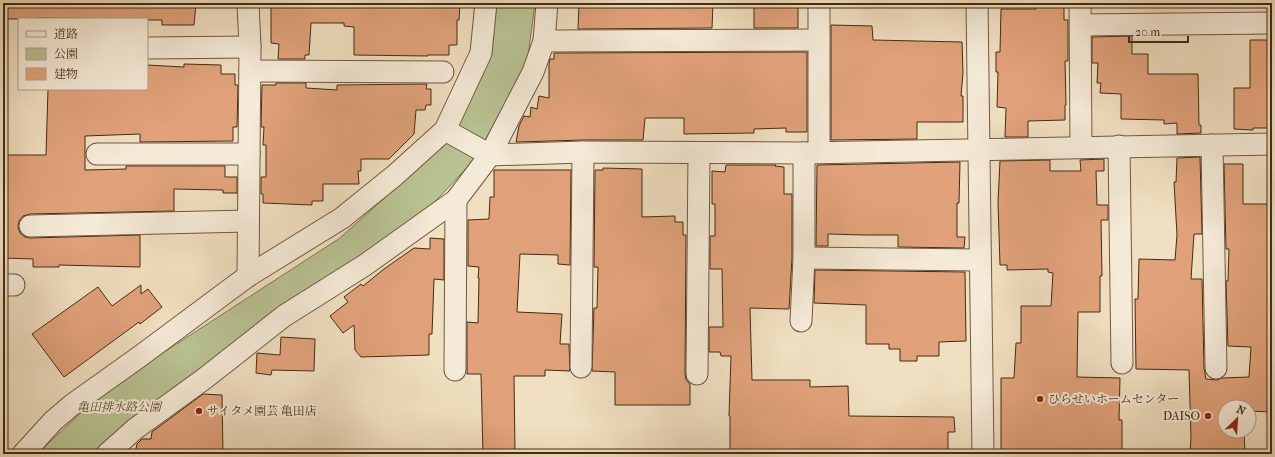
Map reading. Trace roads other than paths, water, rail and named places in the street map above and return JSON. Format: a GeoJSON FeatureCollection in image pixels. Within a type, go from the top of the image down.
{"type":"FeatureCollection","features":[{"type":"Feature","properties":{"kind":"street"},"geometry":{"type":"LineString","coordinates":[[248,3],[250,47],[248,276]]}},
{"type":"Feature","properties":{"kind":"street"},"geometry":{"type":"LineString","coordinates":[[23,454],[53,421],[73,404],[145,353],[248,276],[342,218],[394,176],[445,130],[481,54],[486,3]]}},
{"type":"Feature","properties":{"kind":"street"},"geometry":{"type":"LineString","coordinates":[[107,454],[135,429],[204,379],[284,316],[365,265],[456,200],[490,155],[533,72],[544,41],[547,3]]}},
{"type":"Feature","properties":{"kind":"street"},"geometry":{"type":"LineString","coordinates":[[801,321],[819,40],[819,3]]}},
{"type":"Feature","properties":{"kind":"street"},"geometry":{"type":"LineString","coordinates":[[977,3],[983,454]]}},
{"type":"Feature","properties":{"kind":"street"},"geometry":{"type":"LineString","coordinates":[[1080,3],[1081,147]]}},
{"type":"Feature","properties":{"kind":"street"},"geometry":{"type":"LineString","coordinates":[[1081,25],[1272,23]]}},
{"type":"Feature","properties":{"kind":"street"},"geometry":{"type":"LineString","coordinates":[[544,41],[819,40]]}},
{"type":"Feature","properties":{"kind":"street"},"geometry":{"type":"LineString","coordinates":[[148,48],[250,47]]}},
{"type":"Feature","properties":{"kind":"street"},"geometry":{"type":"LineString","coordinates":[[250,71],[443,72]]}},
{"type":"Feature","properties":{"kind":"street"},"geometry":{"type":"LineString","coordinates":[[445,130],[490,155],[583,152],[811,152],[1272,144]]}},
{"type":"Feature","properties":{"kind":"street"},"geometry":{"type":"LineString","coordinates":[[1212,145],[1216,368]]}},
{"type":"Feature","properties":{"kind":"street"},"geometry":{"type":"LineString","coordinates":[[1119,146],[1122,363]]}},
{"type":"Feature","properties":{"kind":"street"},"geometry":{"type":"LineString","coordinates":[[581,367],[583,152]]}},
{"type":"Feature","properties":{"kind":"street"},"geometry":{"type":"LineString","coordinates":[[696,374],[699,153]]}},
{"type":"Feature","properties":{"kind":"street"},"geometry":{"type":"LineString","coordinates":[[97,154],[249,154]]}},
{"type":"Feature","properties":{"kind":"street"},"geometry":{"type":"LineString","coordinates":[[455,370],[456,200]]}},
{"type":"Feature","properties":{"kind":"street"},"geometry":{"type":"LineString","coordinates":[[30,226],[248,221]]}},
{"type":"Feature","properties":{"kind":"street"},"geometry":{"type":"LineString","coordinates":[[804,258],[980,260]]}},
{"type":"Feature","properties":{"kind":"place","name":"ひらせいホームセンター"},"geometry":{"type":"Point","coordinates":[1040,399]}},
{"type":"Feature","properties":{"kind":"place","name":"サイタメ園芸 亀田店"},"geometry":{"type":"Point","coordinates":[199,411]}},
{"type":"Feature","properties":{"kind":"place","name":"DAISO"},"geometry":{"type":"Point","coordinates":[1208,416]}},
{"type":"Feature","properties":{"kind":"park label","name":"亀田排水路公園"},"geometry":{"type":"Point","coordinates":[119,407]}}]}
